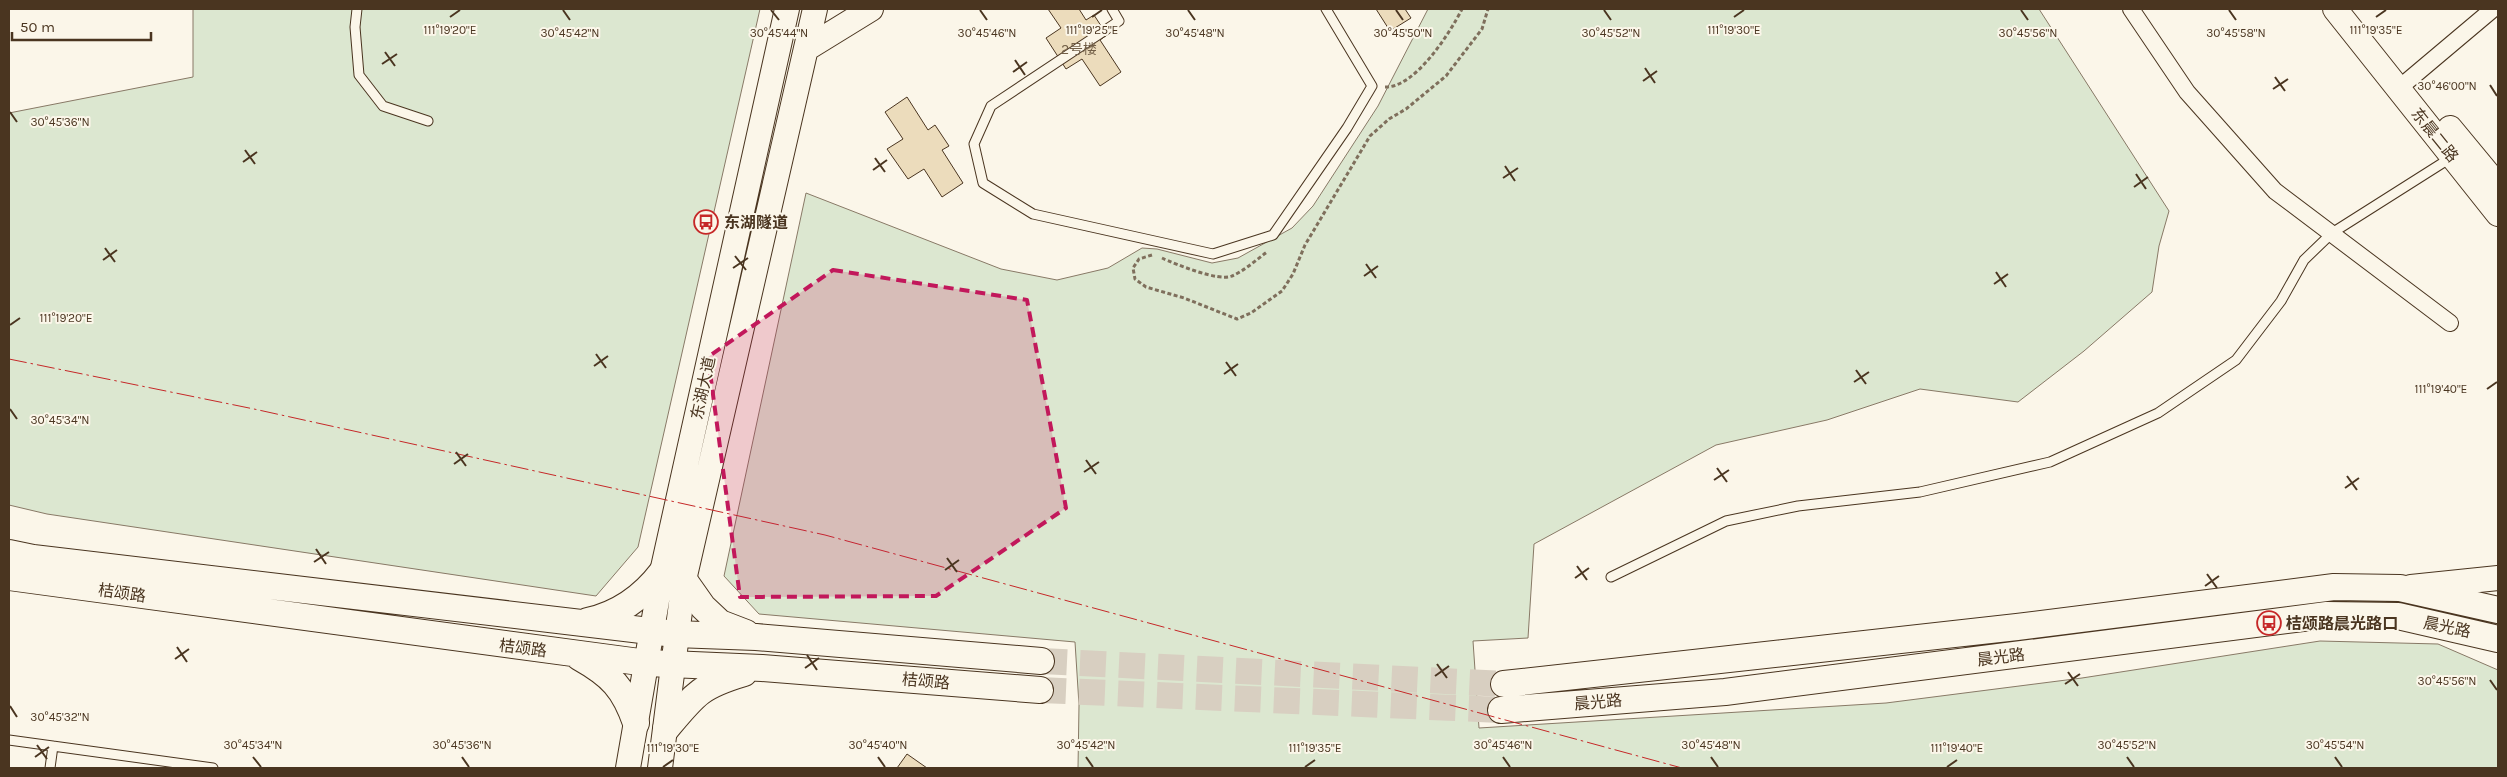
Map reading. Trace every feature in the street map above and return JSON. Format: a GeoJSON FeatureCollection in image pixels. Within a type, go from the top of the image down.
{"type":"FeatureCollection","features":[{"type":"Feature","properties":{"kind":"main road","name":"东湖大道"},"geometry":{"type":"LineString","coordinates":[[628,768],[647,663],[664,632],[673,576],[787,9]]}},
{"type":"Feature","properties":{"kind":"main road","name":"东湖大道"},"geometry":{"type":"LineString","coordinates":[[673,576],[815,9]]}},
{"type":"Feature","properties":{"kind":"main road"},"geometry":{"type":"LineString","coordinates":[[806,49],[871,9]]}},
{"type":"Feature","properties":{"kind":"main road","name":"东晨二路"},"geometry":{"type":"LineString","coordinates":[[2335,9],[2498,186]]}},
{"type":"Feature","properties":{"kind":"main road","name":"东晨二路"},"geometry":{"type":"LineString","coordinates":[[2349,9],[2452,156],[2498,214]]}},
{"type":"Feature","properties":{"kind":"main road","name":"桔颂路"},"geometry":{"type":"LineString","coordinates":[[9,553],[42,559],[578,623],[664,632],[756,637],[1041,661]]}},
{"type":"Feature","properties":{"kind":"main road"},"geometry":{"type":"LineString","coordinates":[[578,623],[604,617],[625,607],[673,576],[720,623],[756,637]]}},
{"type":"Feature","properties":{"kind":"main road","name":"桔颂路"},"geometry":{"type":"LineString","coordinates":[[9,577],[674,666],[762,668],[1040,690]]}},
{"type":"Feature","properties":{"kind":"main road"},"geometry":{"type":"LineString","coordinates":[[2400,588],[2498,578]]}},
{"type":"Feature","properties":{"kind":"main road","name":"晨光路"},"geometry":{"type":"LineString","coordinates":[[1504,684],[2017,627],[2334,587],[2400,588],[2498,610]]}},
{"type":"Feature","properties":{"kind":"main road","name":"晨光路"},"geometry":{"type":"LineString","coordinates":[[1501,710],[1725,692],[2327,616],[2398,616],[2498,639]]}},
{"type":"Feature","properties":{"kind":"main road","name":"东湖大道"},"geometry":{"type":"LineString","coordinates":[[660,768],[674,666],[664,632]]}},
{"type":"Feature","properties":{"kind":"main road"},"geometry":{"type":"LineString","coordinates":[[574,654],[603,671],[619,688],[630,706],[636,723]]}},
{"type":"Feature","properties":{"kind":"main road"},"geometry":{"type":"LineString","coordinates":[[666,729],[693,696],[716,682],[762,668]]}},
{"type":"Feature","properties":{"kind":"street"},"geometry":{"type":"LineString","coordinates":[[2131,9],[2187,92],[2275,191],[2450,323]]}},
{"type":"Feature","properties":{"kind":"street"},"geometry":{"type":"LineString","coordinates":[[2403,84],[2493,9]]}},
{"type":"Feature","properties":{"kind":"lane"},"geometry":{"type":"LineString","coordinates":[[357,9],[355,27],[359,75],[383,106],[428,121]]}},
{"type":"Feature","properties":{"kind":"lane"},"geometry":{"type":"LineString","coordinates":[[1112,9],[1119,21],[991,106],[974,144],[983,183],[1033,214],[1213,254],[1273,235],[1347,128],[1372,86],[1326,9]]}},
{"type":"Feature","properties":{"kind":"lane"},"geometry":{"type":"LineString","coordinates":[[1611,577],[1726,521],[1798,506],[1920,492],[2050,462],[2158,413],[2236,360],[2281,301],[2304,260],[2332,233],[2452,156]]}},
{"type":"Feature","properties":{"kind":"lane"},"geometry":{"type":"LineString","coordinates":[[9,740],[214,768]]}},
{"type":"Feature","properties":{"kind":"lane"},"geometry":{"type":"LineString","coordinates":[[50,768],[53,746]]}},
{"type":"Feature","properties":{"kind":"path"},"geometry":{"type":"LineString","coordinates":[[1372,86],[1391,87],[1420,70],[1441,45],[1462,9]]}},
{"type":"Feature","properties":{"kind":"highlighted area"},"geometry":{"type":"Polygon","coordinates":[[[833,270],[1027,300],[1066,508],[936,596],[740,597],[708,357],[833,270]]]}},
{"type":"Feature","properties":{"kind":"green space"},"geometry":{"type":"Polygon","coordinates":[[[193,9],[760,9],[638,547],[596,596],[47,514],[9,505],[9,113],[193,77],[193,9]]]}},
{"type":"Feature","properties":{"kind":"green space"},"geometry":{"type":"Polygon","coordinates":[[[1428,9],[2039,9],[2169,211],[2159,246],[2152,292],[2084,351],[2018,402],[1920,389],[1827,420],[1716,445],[1534,544],[1528,638],[1473,641],[1479,728],[1886,703],[2082,678],[2320,641],[2438,644],[2498,670],[2498,768],[1078,768],[1079,705],[1075,642],[759,614],[724,576],[806,193],[1001,269],[1057,280],[1108,268],[1142,248],[1157,249],[1212,263],[1238,258],[1292,228],[1313,206],[1378,106],[1428,9]]]}},
{"type":"Feature","properties":{"kind":"building"},"geometry":{"type":"Polygon","coordinates":[[[1048,9],[1079,9],[1086,20],[1094,15],[1107,35],[1100,40],[1121,72],[1100,86],[1082,59],[1066,69],[1046,38],[1061,28],[1048,9]]]}},
{"type":"Feature","properties":{"kind":"building"},"geometry":{"type":"Polygon","coordinates":[[[1376,9],[1405,9],[1411,18],[1390,31],[1376,9]]]}},
{"type":"Feature","properties":{"kind":"building"},"geometry":{"type":"Polygon","coordinates":[[[907,97],[928,130],[935,125],[949,146],[942,150],[963,183],[942,197],[924,169],[908,179],[887,149],[903,139],[885,112],[907,97]]]}},
{"type":"Feature","properties":{"kind":"building"},"geometry":{"type":"Polygon","coordinates":[[[907,754],[927,768],[897,768],[907,754]]]}},
{"type":"Feature","properties":{"kind":"tunnel"},"geometry":{"type":"LineString","coordinates":[[1041,661],[1504,684]]}},
{"type":"Feature","properties":{"kind":"tunnel"},"geometry":{"type":"LineString","coordinates":[[1040,690],[1501,710]]}},
{"type":"Feature","properties":{"kind":"power"},"geometry":{"type":"LineString","coordinates":[[9,359],[254,409],[825,535],[1682,768]]}},
{"type":"Feature","properties":{"kind":"place","name":"东湖隧道"},"geometry":{"type":"Point","coordinates":[706,222]}},
{"type":"Feature","properties":{"kind":"place","name":"桔颂路晨光路口"},"geometry":{"type":"Point","coordinates":[2269,623]}}]}
